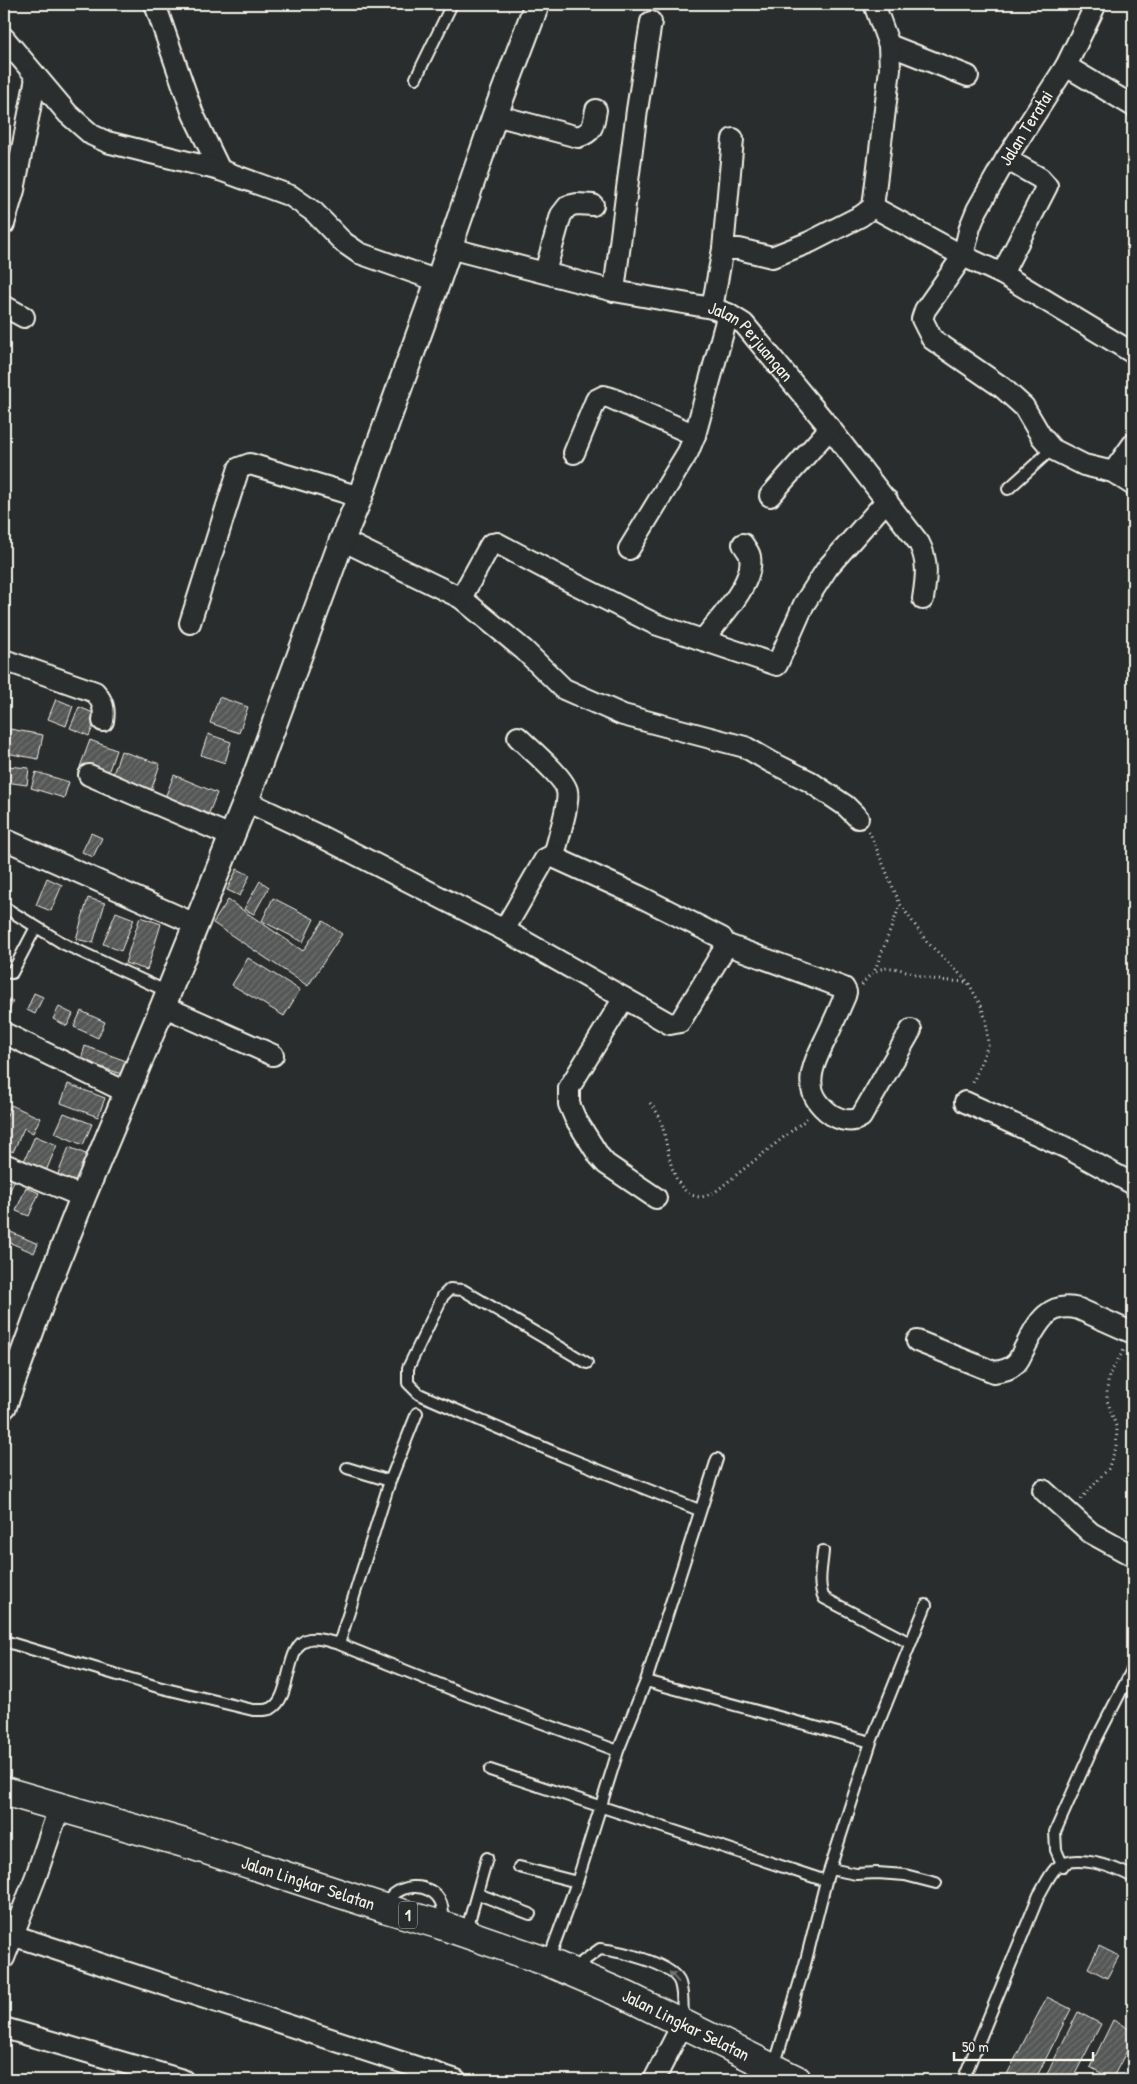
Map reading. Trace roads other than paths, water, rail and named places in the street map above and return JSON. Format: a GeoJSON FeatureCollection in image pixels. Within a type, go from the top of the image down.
{"type":"FeatureCollection","features":[{"type":"Feature","properties":{"kind":"highway","name":"Jalan Lingkar Selatan"},"geometry":{"type":"LineString","coordinates":[[4,1791],[191,1845],[440,1925],[559,1967],[683,2023],[785,2074]]}},
{"type":"Feature","properties":{"kind":"street"},"geometry":{"type":"LineString","coordinates":[[155,4],[193,114],[220,170]]}},
{"type":"Feature","properties":{"kind":"street"},"geometry":{"type":"LineString","coordinates":[[4,1406],[83,1197],[246,801],[342,540],[360,497],[438,281],[494,115],[537,4]]}},
{"type":"Feature","properties":{"kind":"street"},"geometry":{"type":"LineString","coordinates":[[723,248],[739,249],[772,257],[819,238],[861,216],[873,207],[890,69],[889,45],[874,4]]}},
{"type":"Feature","properties":{"kind":"street","name":"Jalan Teratai"},"geometry":{"type":"LineString","coordinates":[[963,256],[970,227],[977,210],[1006,159],[1066,66],[1096,4]]}},
{"type":"Feature","properties":{"kind":"street"},"geometry":{"type":"LineString","coordinates":[[614,291],[636,120],[651,22]]}},
{"type":"Feature","properties":{"kind":"street"},"geometry":{"type":"LineString","coordinates":[[4,38],[22,57],[36,78],[68,114],[92,135],[107,142],[220,170],[291,196],[314,212],[343,242],[359,253],[438,281]]}},
{"type":"Feature","properties":{"kind":"street"},"geometry":{"type":"LineString","coordinates":[[889,45],[968,76]]}},
{"type":"Feature","properties":{"kind":"street"},"geometry":{"type":"LineString","coordinates":[[1066,66],[1133,106]]}},
{"type":"Feature","properties":{"kind":"street"},"geometry":{"type":"LineString","coordinates":[[5,214],[14,190],[36,78]]}},
{"type":"Feature","properties":{"kind":"street"},"geometry":{"type":"LineString","coordinates":[[494,115],[578,137],[587,135],[592,128],[596,110]]}},
{"type":"Feature","properties":{"kind":"street"},"geometry":{"type":"LineString","coordinates":[[629,549],[688,452],[695,435],[720,311],[723,248],[733,139]]}},
{"type":"Feature","properties":{"kind":"street"},"geometry":{"type":"LineString","coordinates":[[1002,274],[1047,186],[1040,178],[1006,159]]}},
{"type":"Feature","properties":{"kind":"street"},"geometry":{"type":"LineString","coordinates":[[545,272],[561,215],[568,206],[593,204]]}},
{"type":"Feature","properties":{"kind":"street"},"geometry":{"type":"LineString","coordinates":[[873,207],[963,256],[1002,274],[1133,353]]}},
{"type":"Feature","properties":{"kind":"street","name":"Jalan Perjuangan"},"geometry":{"type":"LineString","coordinates":[[449,248],[614,291],[720,311],[744,324],[830,428],[919,543],[924,554],[927,572],[923,599]]}},
{"type":"Feature","properties":{"kind":"street"},"geometry":{"type":"LineString","coordinates":[[963,256],[925,310],[922,319],[932,339],[1003,388],[1024,407],[1041,436],[1052,449],[1084,465],[1113,472],[1133,485]]}},
{"type":"Feature","properties":{"kind":"street"},"geometry":{"type":"LineString","coordinates":[[4,306],[24,317]]}},
{"type":"Feature","properties":{"kind":"street"},"geometry":{"type":"LineString","coordinates":[[574,453],[596,400],[604,396],[695,435]]}},
{"type":"Feature","properties":{"kind":"street"},"geometry":{"type":"LineString","coordinates":[[770,496],[830,428]]}},
{"type":"Feature","properties":{"kind":"street"},"geometry":{"type":"LineString","coordinates":[[1113,472],[1133,444]]}},
{"type":"Feature","properties":{"kind":"street"},"geometry":{"type":"LineString","coordinates":[[190,623],[239,468],[250,464],[360,497]]}},
{"type":"Feature","properties":{"kind":"street"},"geometry":{"type":"LineString","coordinates":[[461,598],[491,544],[497,543],[655,624],[777,665],[809,596],[828,567],[887,500]]}},
{"type":"Feature","properties":{"kind":"street"},"geometry":{"type":"LineString","coordinates":[[342,540],[461,598],[517,645],[564,689],[623,715],[745,747],[809,781],[846,806],[858,818]]}},
{"type":"Feature","properties":{"kind":"street"},"geometry":{"type":"LineString","coordinates":[[703,640],[743,587],[749,571],[750,556],[743,544]]}},
{"type":"Feature","properties":{"kind":"street"},"geometry":{"type":"LineString","coordinates":[[4,660],[95,692],[102,700],[105,712],[103,721]]}},
{"type":"Feature","properties":{"kind":"street"},"geometry":{"type":"LineString","coordinates":[[518,737],[563,781],[568,791],[554,856]]}},
{"type":"Feature","properties":{"kind":"street"},"geometry":{"type":"LineString","coordinates":[[90,775],[231,836]]}},
{"type":"Feature","properties":{"kind":"street"},"geometry":{"type":"LineString","coordinates":[[246,801],[318,835],[504,930],[670,1024],[677,1024],[725,944]]}},
{"type":"Feature","properties":{"kind":"street"},"geometry":{"type":"LineString","coordinates":[[4,839],[195,924]]}},
{"type":"Feature","properties":{"kind":"street"},"geometry":{"type":"LineString","coordinates":[[504,930],[548,856],[554,856],[722,938],[725,944],[844,988],[845,996],[812,1067],[810,1082],[821,1107],[836,1117],[846,1120],[856,1120],[861,1117],[911,1030]]}},
{"type":"Feature","properties":{"kind":"street"},"geometry":{"type":"LineString","coordinates":[[624,998],[569,1088],[569,1104],[575,1118],[606,1164],[656,1198]]}},
{"type":"Feature","properties":{"kind":"street"},"geometry":{"type":"LineString","coordinates":[[166,999],[273,1055]]}},
{"type":"Feature","properties":{"kind":"street"},"geometry":{"type":"LineString","coordinates":[[4,1033],[126,1092]]}},
{"type":"Feature","properties":{"kind":"street"},"geometry":{"type":"LineString","coordinates":[[965,1102],[1067,1148],[1133,1184]]}},
{"type":"Feature","properties":{"kind":"street"},"geometry":{"type":"LineString","coordinates":[[4,1164],[83,1197]]}},
{"type":"Feature","properties":{"kind":"street"},"geometry":{"type":"LineString","coordinates":[[917,1341],[994,1372],[1004,1371],[1016,1364],[1041,1320],[1049,1312],[1059,1307],[1070,1306],[1079,1308],[1131,1338]]}},
{"type":"Feature","properties":{"kind":"street"},"geometry":{"type":"LineString","coordinates":[[1043,1490],[1091,1533],[1133,1556]]}},
{"type":"Feature","properties":{"kind":"street"},"geometry":{"type":"LineString","coordinates":[[4,1958],[36,1876],[59,1808]]}},
{"type":"Feature","properties":{"kind":"street"},"geometry":{"type":"LineString","coordinates":[[12,1935],[456,2080]]}},
{"type":"Feature","properties":{"kind":"street"},"geometry":{"type":"LineString","coordinates":[[654,2080],[683,2023]]}},
{"type":"Feature","properties":{"kind":"street"},"geometry":{"type":"LineString","coordinates":[[4,2028],[183,2080]]}},
{"type":"Feature","properties":{"kind":"lane"},"geometry":{"type":"LineString","coordinates":[[416,78],[452,4]]}},
{"type":"Feature","properties":{"kind":"lane"},"geometry":{"type":"LineString","coordinates":[[1008,489],[1052,449]]}},
{"type":"Feature","properties":{"kind":"lane"},"geometry":{"type":"LineString","coordinates":[[4,907],[64,944],[166,999]]}},
{"type":"Feature","properties":{"kind":"lane"},"geometry":{"type":"LineString","coordinates":[[4,972],[12,973],[36,927]]}},
{"type":"Feature","properties":{"kind":"lane"},"geometry":{"type":"LineString","coordinates":[[587,1363],[463,1290],[450,1289],[443,1296],[408,1368],[408,1383],[418,1394],[563,1456],[699,1510]]}},
{"type":"Feature","properties":{"kind":"lane"},"geometry":{"type":"LineString","coordinates":[[339,1644],[390,1481],[417,1413]]}},
{"type":"Feature","properties":{"kind":"lane"},"geometry":{"type":"LineString","coordinates":[[559,1967],[577,1882],[618,1751],[646,1681],[717,1458]]}},
{"type":"Feature","properties":{"kind":"lane"},"geometry":{"type":"LineString","coordinates":[[348,1468],[390,1481]]}},
{"type":"Feature","properties":{"kind":"lane"},"geometry":{"type":"LineString","coordinates":[[823,1551],[821,1584],[824,1598],[910,1643]]}},
{"type":"Feature","properties":{"kind":"lane"},"geometry":{"type":"LineString","coordinates":[[785,2074],[805,1964],[826,1880],[870,1742],[926,1605]]}},
{"type":"Feature","properties":{"kind":"lane"},"geometry":{"type":"LineString","coordinates":[[4,1641],[158,1687],[253,1710],[264,1710],[272,1708],[280,1699],[295,1653],[301,1643],[308,1639],[321,1639],[339,1644],[461,1694],[618,1751]]}},
{"type":"Feature","properties":{"kind":"lane"},"geometry":{"type":"LineString","coordinates":[[1063,1866],[1056,1850],[1055,1832],[1095,1742],[1132,1674]]}},
{"type":"Feature","properties":{"kind":"lane"},"geometry":{"type":"LineString","coordinates":[[646,1681],[870,1742]]}},
{"type":"Feature","properties":{"kind":"lane"},"geometry":{"type":"LineString","coordinates":[[490,1770],[600,1808],[708,1840],[826,1880]]}},
{"type":"Feature","properties":{"kind":"lane"},"geometry":{"type":"LineString","coordinates":[[467,1934],[487,1858]]}},
{"type":"Feature","properties":{"kind":"lane"},"geometry":{"type":"LineString","coordinates":[[964,2080],[1039,1894],[1056,1868],[1072,1862],[1090,1862],[1117,1869],[1133,1877]]}},
{"type":"Feature","properties":{"kind":"lane"},"geometry":{"type":"LineString","coordinates":[[519,1867],[577,1882]]}},
{"type":"Feature","properties":{"kind":"lane"},"geometry":{"type":"LineString","coordinates":[[830,1869],[856,1874],[905,1875],[936,1883]]}},
{"type":"Feature","properties":{"kind":"lane"},"geometry":{"type":"LineString","coordinates":[[478,1894],[530,1914]]}},
{"type":"Feature","properties":{"kind":"lane"},"geometry":{"type":"LineString","coordinates":[[559,1967],[600,1949],[621,1951],[646,1960],[670,1971],[679,1981],[682,1991],[683,2023]]}}]}
